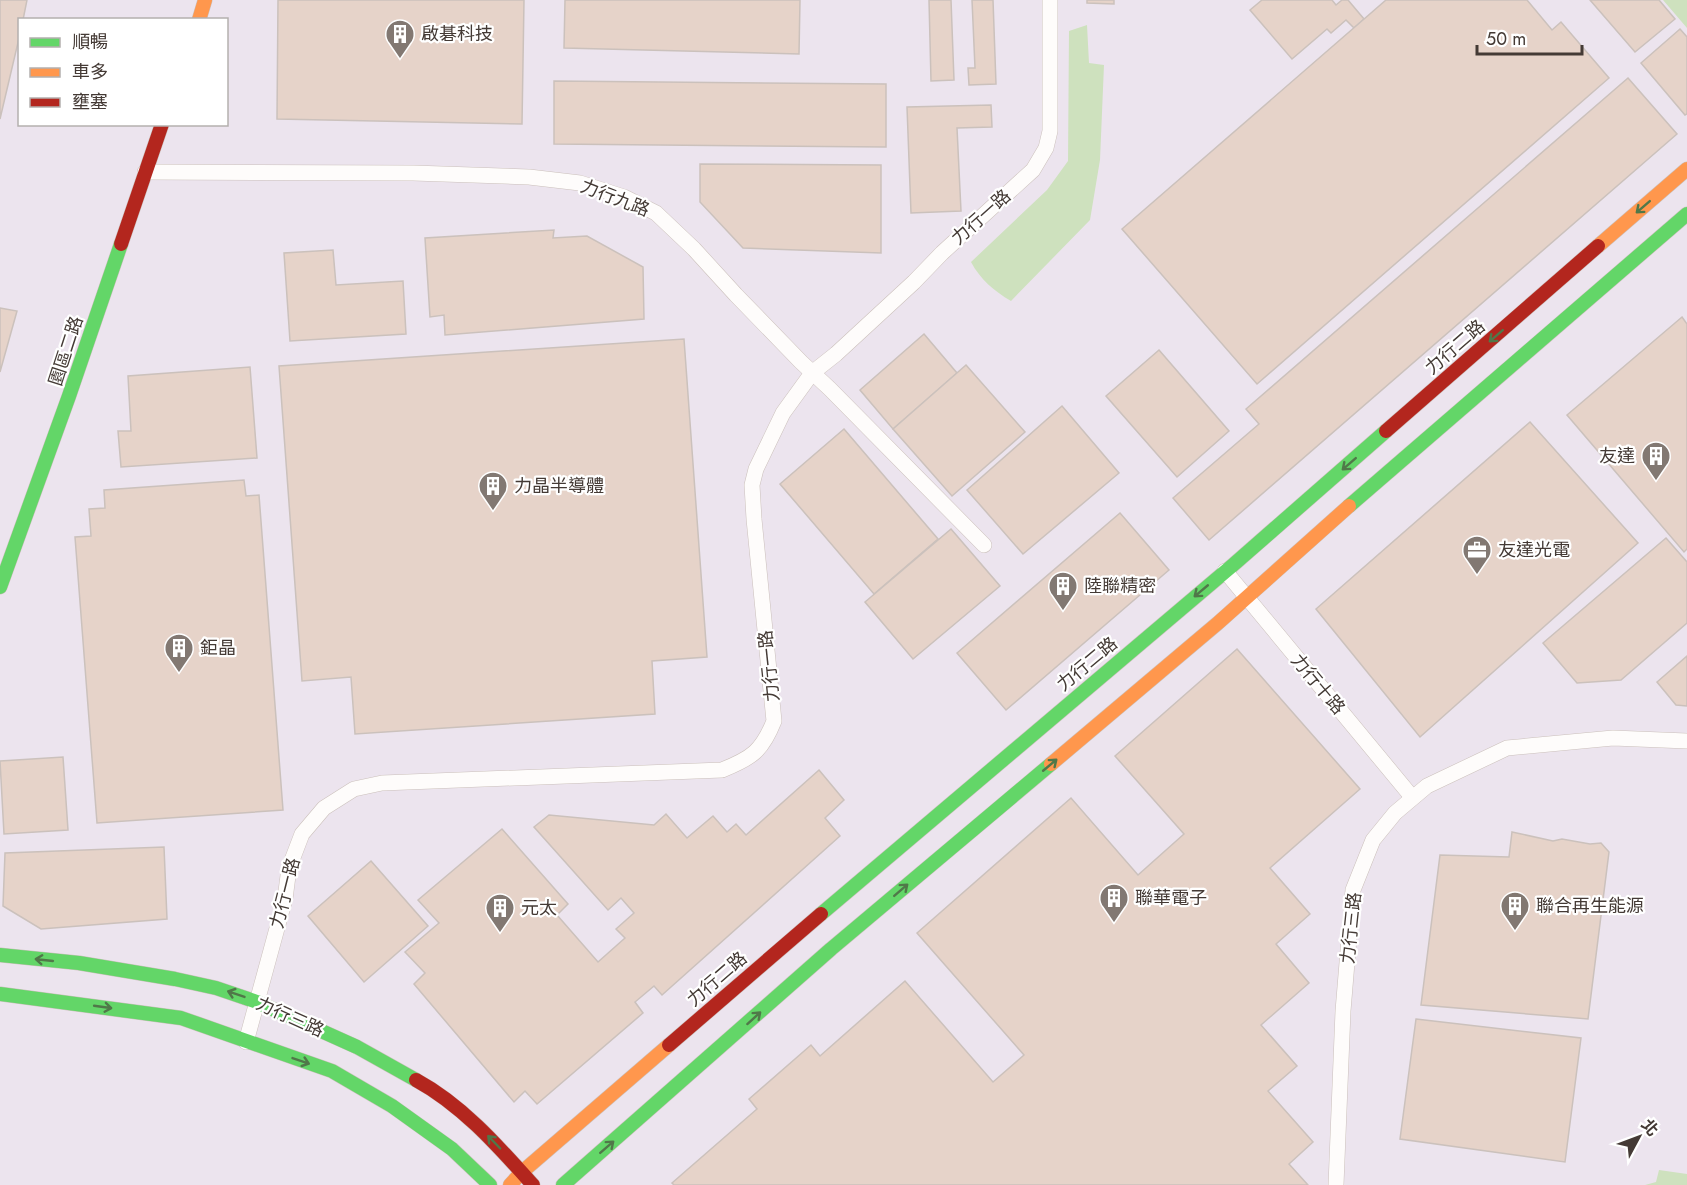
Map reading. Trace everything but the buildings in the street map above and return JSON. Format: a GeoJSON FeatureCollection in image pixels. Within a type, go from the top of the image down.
{"type":"FeatureCollection","features":[{"type":"Feature","properties":{"kind":"street"},"geometry":{"type":"LineString","coordinates":[[200,18],[205,0]]}},
{"type":"Feature","properties":{"kind":"street","name":"力行一路"},"geometry":{"type":"LineString","coordinates":[[246,1042],[285,899],[289,867],[302,834],[324,808],[354,789],[382,783],[722,770],[740,763],[756,752],[768,736],[774,721],[754,519],[752,485],[756,469],[783,413],[812,373],[845,346],[1033,171],[1046,148],[1050,131],[1050,0]]}},
{"type":"Feature","properties":{"kind":"street","name":"園區二路"},"geometry":{"type":"LineString","coordinates":[[0,587],[69,396],[161,126]]}},
{"type":"Feature","properties":{"kind":"street","name":"力行二路"},"geometry":{"type":"LineString","coordinates":[[510,1185],[522,1172],[910,837],[1225,572],[1687,169]]}},
{"type":"Feature","properties":{"kind":"street","name":"力行九路"},"geometry":{"type":"LineString","coordinates":[[144,172],[413,173],[529,177],[580,183],[624,197],[656,213],[694,249],[812,373],[984,545]]}},
{"type":"Feature","properties":{"kind":"street"},"geometry":{"type":"LineString","coordinates":[[563,1185],[831,949],[1246,598],[1386,473],[1687,214]]}},
{"type":"Feature","properties":{"kind":"street","name":"力行十路"},"geometry":{"type":"LineString","coordinates":[[1225,572],[1412,797]]}},
{"type":"Feature","properties":{"kind":"street","name":"力行三路"},"geometry":{"type":"LineString","coordinates":[[1336,1185],[1343,1011],[1353,890],[1373,840],[1395,813],[1427,786],[1507,748],[1613,738],[1687,741]]}},
{"type":"Feature","properties":{"kind":"street","name":"力行三路"},"geometry":{"type":"LineString","coordinates":[[0,955],[79,963],[175,980],[216,988],[257,1002],[357,1047],[438,1092],[493,1140],[533,1185]]}},
{"type":"Feature","properties":{"kind":"street","name":"力行三路"},"geometry":{"type":"LineString","coordinates":[[0,995],[181,1018],[332,1071],[392,1106],[452,1149],[489,1185]]}},
{"type":"Feature","properties":{"kind":"shaded area"},"geometry":{"type":"Polygon","coordinates":[[[0,0],[1687,0],[1687,1185],[0,1185],[0,0]]]}},
{"type":"Feature","properties":{"kind":"green space"},"geometry":{"type":"Polygon","coordinates":[[[1663,0],[1687,0],[1687,28],[1663,0]]]}},
{"type":"Feature","properties":{"kind":"green space"},"geometry":{"type":"Polygon","coordinates":[[[1087,25],[1089,63],[1104,65],[1100,160],[1090,220],[1011,301],[988,284],[971,262],[1047,190],[1068,161],[1069,31],[1087,25]]]}},
{"type":"Feature","properties":{"kind":"green space"},"geometry":{"type":"Polygon","coordinates":[[[1659,1170],[1687,1174],[1687,1185],[1645,1185],[1656,1182],[1659,1170]]]}},
{"type":"Feature","properties":{"kind":"traffic: fast"},"geometry":{"type":"LineString","coordinates":[[1349,506],[1687,214]]}},
{"type":"Feature","properties":{"kind":"traffic: fast"},"geometry":{"type":"LineString","coordinates":[[0,587],[121,244]]}},
{"type":"Feature","properties":{"kind":"traffic: fast"},"geometry":{"type":"LineString","coordinates":[[821,914],[1233,565],[1386,431]]}},
{"type":"Feature","properties":{"kind":"traffic: fast"},"geometry":{"type":"LineString","coordinates":[[563,1185],[831,949],[1051,764]]}},
{"type":"Feature","properties":{"kind":"traffic: fast"},"geometry":{"type":"LineString","coordinates":[[0,955],[79,963],[216,988],[257,1002],[357,1047],[416,1080]]}},
{"type":"Feature","properties":{"kind":"traffic: fast"},"geometry":{"type":"LineString","coordinates":[[0,994],[181,1018],[332,1071],[392,1106],[452,1149],[490,1185]]}},
{"type":"Feature","properties":{"kind":"traffic: slow"},"geometry":{"type":"LineString","coordinates":[[200,18],[205,0]]}},
{"type":"Feature","properties":{"kind":"traffic: slow"},"geometry":{"type":"LineString","coordinates":[[1598,246],[1687,169]]}},
{"type":"Feature","properties":{"kind":"traffic: slow"},"geometry":{"type":"LineString","coordinates":[[1051,764],[1218,623],[1349,506]]}},
{"type":"Feature","properties":{"kind":"traffic: slow"},"geometry":{"type":"LineString","coordinates":[[510,1185],[522,1172],[669,1045]]}},
{"type":"Feature","properties":{"kind":"traffic: jam"},"geometry":{"type":"LineString","coordinates":[[121,244],[161,126]]}},
{"type":"Feature","properties":{"kind":"traffic: jam"},"geometry":{"type":"LineString","coordinates":[[1386,431],[1598,246]]}},
{"type":"Feature","properties":{"kind":"traffic: jam"},"geometry":{"type":"LineString","coordinates":[[669,1045],[821,914]]}},
{"type":"Feature","properties":{"kind":"traffic: jam"},"geometry":{"type":"LineString","coordinates":[[416,1080],[449,1101],[464,1114],[493,1141],[533,1185]]}},
{"type":"Feature","properties":{"kind":"place","name":"啟碁科技"},"geometry":{"type":"Point","coordinates":[400,60]}},
{"type":"Feature","properties":{"kind":"place","name":"友達"},"geometry":{"type":"Point","coordinates":[1656,482]}},
{"type":"Feature","properties":{"kind":"place","name":"力晶半導體"},"geometry":{"type":"Point","coordinates":[493,512]}},
{"type":"Feature","properties":{"kind":"place","name":"友達光電"},"geometry":{"type":"Point","coordinates":[1477,576]}},
{"type":"Feature","properties":{"kind":"place","name":"陸聯精密"},"geometry":{"type":"Point","coordinates":[1063,612]}},
{"type":"Feature","properties":{"kind":"place","name":"鉅晶"},"geometry":{"type":"Point","coordinates":[179,674]}},
{"type":"Feature","properties":{"kind":"place","name":"聯華電子"},"geometry":{"type":"Point","coordinates":[1114,924]}},
{"type":"Feature","properties":{"kind":"place","name":"聯合再生能源"},"geometry":{"type":"Point","coordinates":[1515,932]}},
{"type":"Feature","properties":{"kind":"place","name":"元太"},"geometry":{"type":"Point","coordinates":[500,934]}}]}
